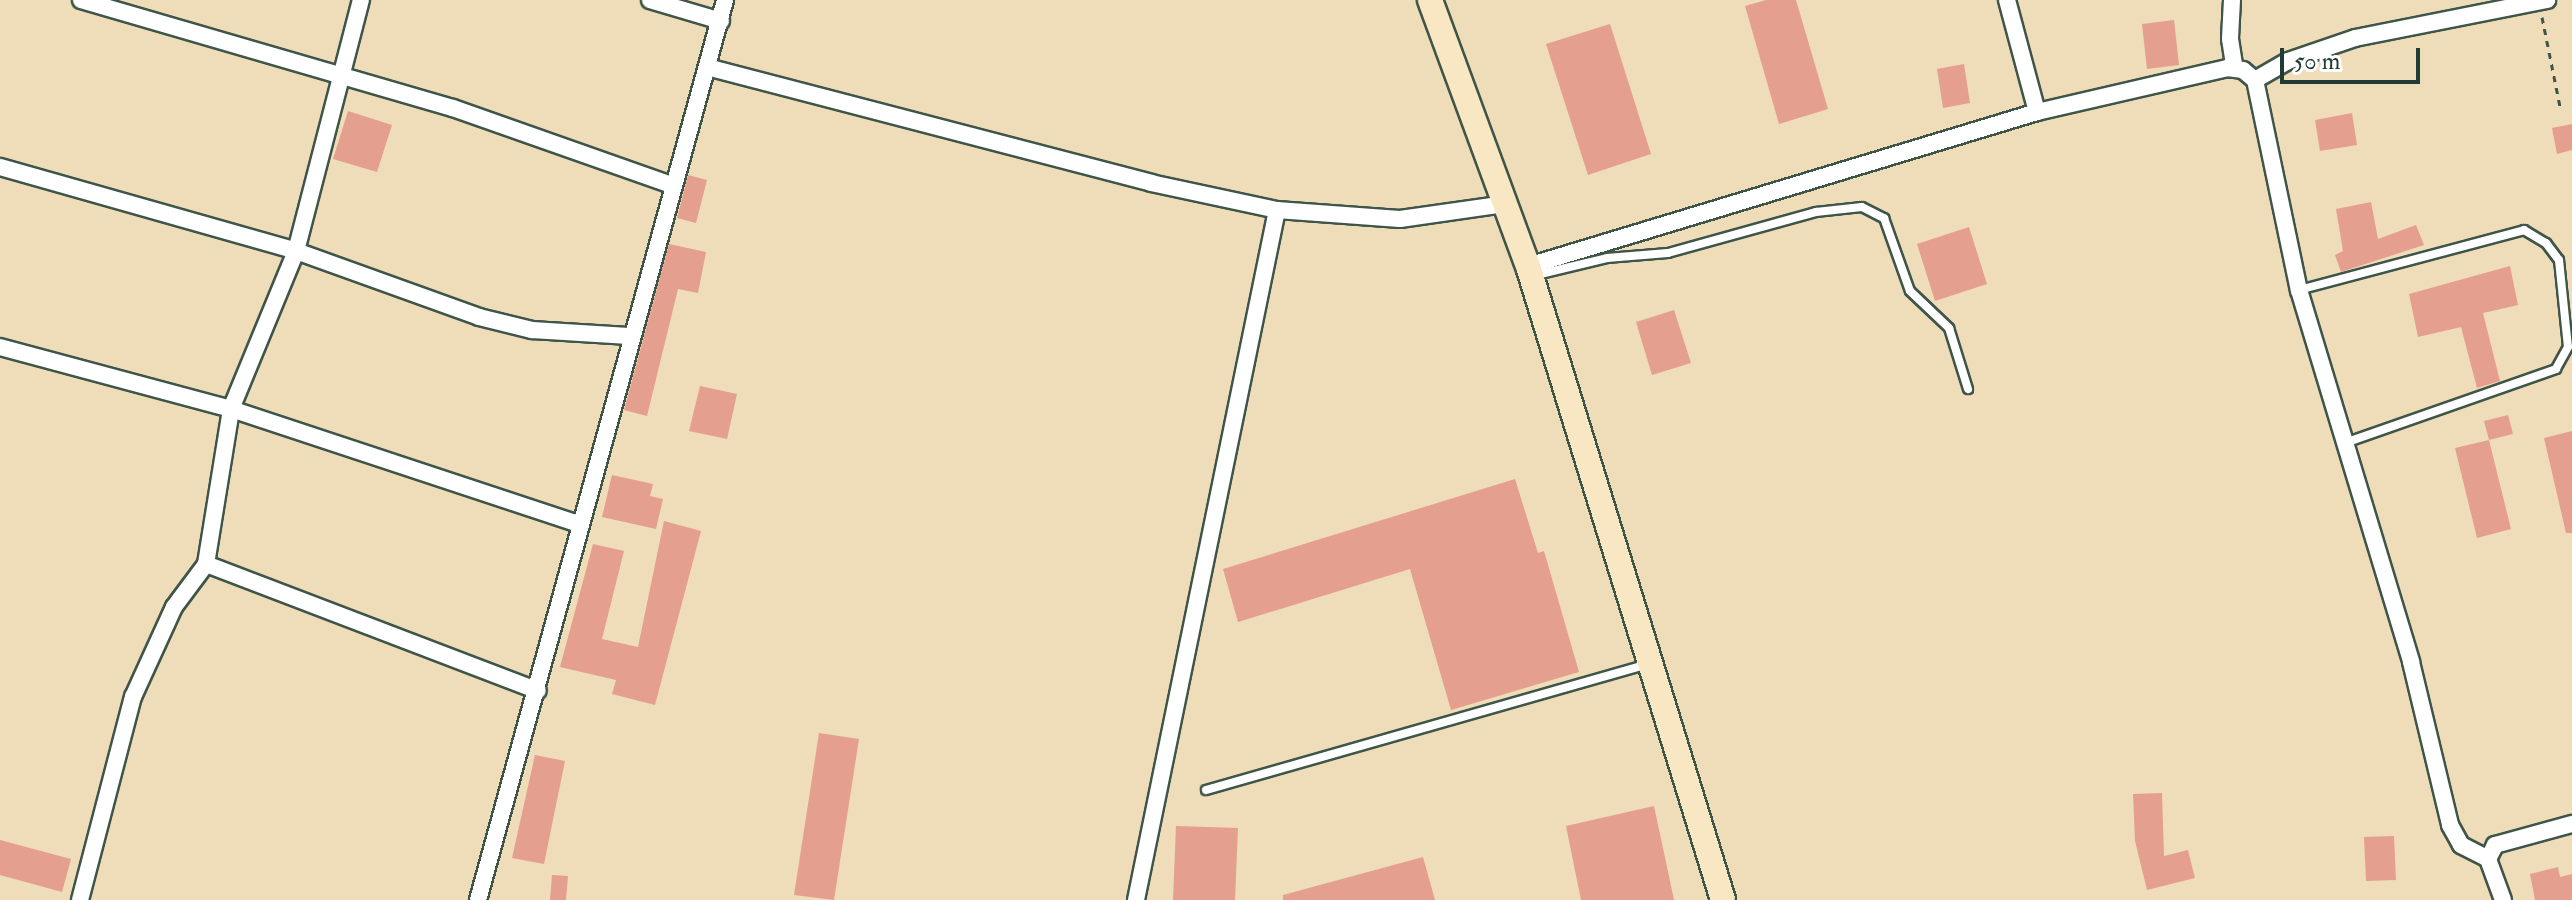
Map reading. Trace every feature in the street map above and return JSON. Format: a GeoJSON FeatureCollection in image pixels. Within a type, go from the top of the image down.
{"type":"FeatureCollection","features":[{"type":"Feature","properties":{"kind":"street"},"geometry":{"type":"LineString","coordinates":[[81,0],[337,77],[453,108],[672,185]]}},
{"type":"Feature","properties":{"kind":"street"},"geometry":{"type":"LineString","coordinates":[[80,900],[133,697],[174,607],[206,564],[231,409],[296,251],[337,77],[361,0]]}},
{"type":"Feature","properties":{"kind":"street"},"geometry":{"type":"LineString","coordinates":[[650,0],[721,21]]}},
{"type":"Feature","properties":{"kind":"street"},"geometry":{"type":"LineString","coordinates":[[478,900],[538,691],[629,336],[725,0]]}},
{"type":"Feature","properties":{"kind":"street"},"geometry":{"type":"LineString","coordinates":[[1430,0],[1530,271],[1723,900]]}},
{"type":"Feature","properties":{"kind":"street"},"geometry":{"type":"LineString","coordinates":[[2007,0],[2037,112]]}},
{"type":"Feature","properties":{"kind":"street"},"geometry":{"type":"LineString","coordinates":[[2232,0],[2230,39],[2235,69]]}},
{"type":"Feature","properties":{"kind":"street"},"geometry":{"type":"LineString","coordinates":[[2255,80],[2288,61],[2355,38],[2547,0]]}},
{"type":"Feature","properties":{"kind":"street"},"geometry":{"type":"LineString","coordinates":[[707,67],[1151,183],[1277,210],[1400,219],[1506,204]]}},
{"type":"Feature","properties":{"kind":"street"},"geometry":{"type":"LineString","coordinates":[[1530,271],[2037,112],[2235,69],[2255,80],[2299,290],[2411,662],[2450,825],[2461,845],[2488,859],[2503,900]]}},
{"type":"Feature","properties":{"kind":"street"},"geometry":{"type":"LineString","coordinates":[[0,167],[296,251],[479,317],[532,330],[629,336]]}},
{"type":"Feature","properties":{"kind":"street"},"geometry":{"type":"LineString","coordinates":[[1136,900],[1277,210]]}},
{"type":"Feature","properties":{"kind":"street"},"geometry":{"type":"LineString","coordinates":[[0,347],[231,409],[579,524]]}},
{"type":"Feature","properties":{"kind":"street"},"geometry":{"type":"LineString","coordinates":[[206,564],[538,691]]}},
{"type":"Feature","properties":{"kind":"street"},"geometry":{"type":"LineString","coordinates":[[2488,859],[2501,840],[2572,824]]}},
{"type":"Feature","properties":{"kind":"lane"},"geometry":{"type":"LineString","coordinates":[[1530,271],[1607,258],[1668,253],[1816,212],[1862,207],[1884,218],[1910,291],[1949,328],[1968,389]]}},
{"type":"Feature","properties":{"kind":"lane"},"geometry":{"type":"LineString","coordinates":[[2299,290],[2524,230],[2546,243],[2559,260],[2568,347],[2556,369],[2345,443]]}},
{"type":"Feature","properties":{"kind":"lane"},"geometry":{"type":"LineString","coordinates":[[1206,790],[1651,663]]}},
{"type":"Feature","properties":{"kind":"path"},"geometry":{"type":"LineString","coordinates":[[2539,1],[2560,106]]}},
{"type":"Feature","properties":{"kind":"building"},"geometry":{"type":"Polygon","coordinates":[[[1766,0],[1796,0],[1828,109],[1779,124],[1745,6],[1766,0]]]}},
{"type":"Feature","properties":{"kind":"building"},"geometry":{"type":"Polygon","coordinates":[[[2174,20],[2179,65],[2147,69],[2142,24],[2174,20]]]}},
{"type":"Feature","properties":{"kind":"building"},"geometry":{"type":"Polygon","coordinates":[[[1610,24],[1651,154],[1588,175],[1546,44],[1610,24]]]}},
{"type":"Feature","properties":{"kind":"building"},"geometry":{"type":"Polygon","coordinates":[[[1964,64],[1970,103],[1943,108],[1937,69],[1964,64]]]}},
{"type":"Feature","properties":{"kind":"building"},"geometry":{"type":"Polygon","coordinates":[[[348,111],[392,125],[377,172],[333,159],[348,111]]]}},
{"type":"Feature","properties":{"kind":"building"},"geometry":{"type":"Polygon","coordinates":[[[2352,113],[2357,145],[2320,151],[2315,120],[2352,113]]]}},
{"type":"Feature","properties":{"kind":"building"},"geometry":{"type":"Polygon","coordinates":[[[2572,124],[2572,150],[2557,154],[2552,128],[2572,124]]]}},
{"type":"Feature","properties":{"kind":"building"},"geometry":{"type":"Polygon","coordinates":[[[688,175],[707,180],[696,223],[677,218],[688,175]]]}},
{"type":"Feature","properties":{"kind":"building"},"geometry":{"type":"Polygon","coordinates":[[[2371,202],[2378,239],[2416,225],[2424,245],[2341,272],[2335,255],[2343,251],[2336,209],[2371,202]]]}},
{"type":"Feature","properties":{"kind":"building"},"geometry":{"type":"Polygon","coordinates":[[[1969,227],[1987,284],[1935,301],[1917,244],[1969,227]]]}},
{"type":"Feature","properties":{"kind":"building"},"geometry":{"type":"Polygon","coordinates":[[[669,244],[706,252],[698,293],[678,289],[647,416],[624,410],[669,244]]]}},
{"type":"Feature","properties":{"kind":"building"},"geometry":{"type":"Polygon","coordinates":[[[2510,266],[2518,305],[2483,313],[2500,381],[2477,388],[2461,327],[2418,337],[2409,294],[2510,266]]]}},
{"type":"Feature","properties":{"kind":"building"},"geometry":{"type":"Polygon","coordinates":[[[1674,310],[1691,363],[1652,375],[1636,322],[1674,310]]]}},
{"type":"Feature","properties":{"kind":"building"},"geometry":{"type":"Polygon","coordinates":[[[700,386],[737,394],[727,439],[689,431],[700,386]]]}},
{"type":"Feature","properties":{"kind":"building"},"geometry":{"type":"Polygon","coordinates":[[[2508,415],[2513,434],[2489,440],[2484,421],[2508,415]]]}},
{"type":"Feature","properties":{"kind":"building"},"geometry":{"type":"Polygon","coordinates":[[[2572,431],[2572,533],[2566,533],[2544,438],[2572,431]]]}},
{"type":"Feature","properties":{"kind":"building"},"geometry":{"type":"Polygon","coordinates":[[[2489,440],[2511,529],[2477,538],[2455,448],[2489,440]]]}},
{"type":"Feature","properties":{"kind":"building"},"geometry":{"type":"Polygon","coordinates":[[[612,475],[653,484],[650,496],[663,499],[656,529],[602,517],[612,475]]]}},
{"type":"Feature","properties":{"kind":"building"},"geometry":{"type":"Polygon","coordinates":[[[1515,479],[1538,553],[1544,551],[1579,672],[1451,710],[1410,569],[1238,622],[1223,569],[1515,479]]]}},
{"type":"Feature","properties":{"kind":"building"},"geometry":{"type":"Polygon","coordinates":[[[664,521],[701,531],[655,705],[612,694],[616,680],[560,667],[593,544],[624,551],[602,639],[638,647],[664,521]]]}},
{"type":"Feature","properties":{"kind":"building"},"geometry":{"type":"Polygon","coordinates":[[[819,733],[859,739],[834,900],[794,895],[819,733]]]}},
{"type":"Feature","properties":{"kind":"building"},"geometry":{"type":"Polygon","coordinates":[[[535,755],[565,761],[544,864],[512,858],[535,755]]]}},
{"type":"Feature","properties":{"kind":"building"},"geometry":{"type":"Polygon","coordinates":[[[2162,793],[2164,856],[2188,850],[2195,878],[2147,890],[2135,841],[2133,794],[2162,793]]]}},
{"type":"Feature","properties":{"kind":"building"},"geometry":{"type":"Polygon","coordinates":[[[1654,806],[1674,900],[1581,900],[1566,826],[1654,806]]]}},
{"type":"Feature","properties":{"kind":"building"},"geometry":{"type":"Polygon","coordinates":[[[1176,826],[1238,828],[1235,900],[1173,900],[1176,826]]]}},
{"type":"Feature","properties":{"kind":"building"},"geometry":{"type":"Polygon","coordinates":[[[2394,836],[2396,880],[2366,881],[2364,837],[2394,836]]]}},
{"type":"Feature","properties":{"kind":"building"},"geometry":{"type":"Polygon","coordinates":[[[0,840],[71,859],[62,892],[0,875],[0,840]]]}},
{"type":"Feature","properties":{"kind":"building"},"geometry":{"type":"Polygon","coordinates":[[[1423,857],[1435,900],[1283,900],[1283,895],[1423,857]]]}},
{"type":"Feature","properties":{"kind":"building"},"geometry":{"type":"Polygon","coordinates":[[[2558,867],[2560,877],[2572,874],[2572,900],[2535,900],[2530,874],[2558,867]]]}},
{"type":"Feature","properties":{"kind":"building"},"geometry":{"type":"Polygon","coordinates":[[[552,875],[568,876],[566,900],[550,900],[552,875]]]}}]}
